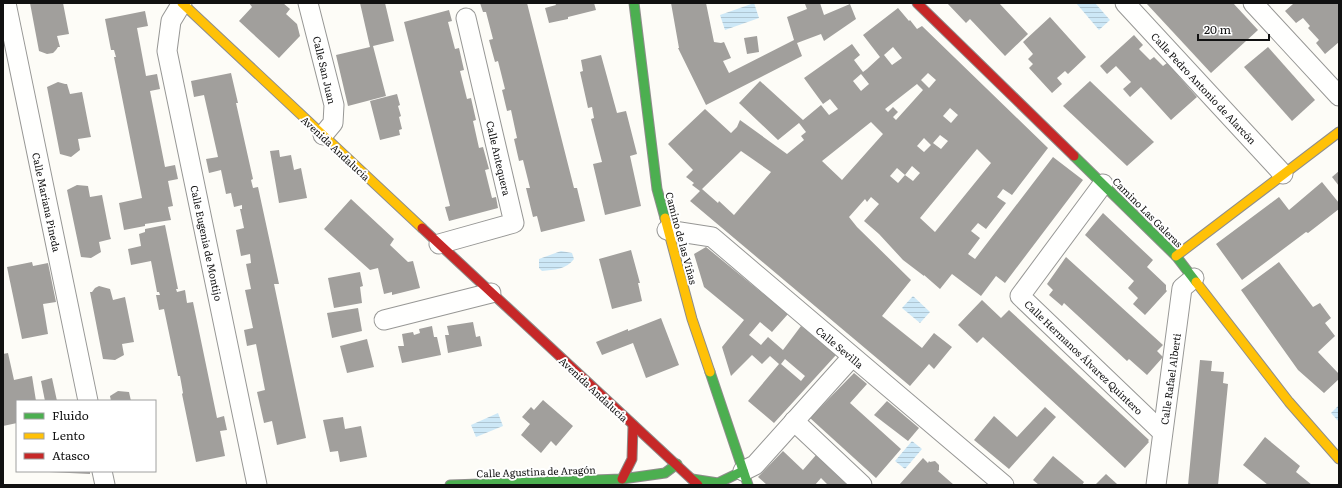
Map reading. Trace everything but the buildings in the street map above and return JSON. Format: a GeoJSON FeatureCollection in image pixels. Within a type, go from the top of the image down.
{"type":"FeatureCollection","features":[{"type":"Feature","properties":{"kind":"street","name":"Calle Mariana Pineda"},"geometry":{"type":"LineString","coordinates":[[6,3],[88,400]]}},
{"type":"Feature","properties":{"kind":"street","name":"Avenida Andalucía"},"geometry":{"type":"LineString","coordinates":[[182,3],[695,482]]}},
{"type":"Feature","properties":{"kind":"street","name":"Calle Eugenia de Montijo"},"geometry":{"type":"LineString","coordinates":[[182,3],[171,21],[167,51],[257,485]]}},
{"type":"Feature","properties":{"kind":"street","name":"Calle San Juan"},"geometry":{"type":"LineString","coordinates":[[308,3],[334,105],[333,123],[323,135]]}},
{"type":"Feature","properties":{"kind":"street","name":"Camino de las Viñas"},"geometry":{"type":"LineString","coordinates":[[634,3],[657,190],[692,319],[745,478]]}},
{"type":"Feature","properties":{"kind":"street","name":"Camino Las Galeras"},"geometry":{"type":"LineString","coordinates":[[917,3],[1176,256],[1289,402],[1339,459]]}},
{"type":"Feature","properties":{"kind":"street","name":"Calle Pedro Antonio de Alarcón"},"geometry":{"type":"LineString","coordinates":[[1125,3],[1283,174]]}},
{"type":"Feature","properties":{"kind":"street"},"geometry":{"type":"LineString","coordinates":[[1253,3],[1339,96]]}},
{"type":"Feature","properties":{"kind":"street","name":"Calle Antequera"},"geometry":{"type":"LineString","coordinates":[[439,244],[514,223],[466,18]]}},
{"type":"Feature","properties":{"kind":"street"},"geometry":{"type":"LineString","coordinates":[[1176,256],[1339,132]]}},
{"type":"Feature","properties":{"kind":"street","name":"Calle Hermanos Álvarez Quintero"},"geometry":{"type":"LineString","coordinates":[[1103,184],[1020,296],[1162,432]]}},
{"type":"Feature","properties":{"kind":"street","name":"Calle Sevilla"},"geometry":{"type":"LineString","coordinates":[[667,230],[712,237],[1004,485]]}},
{"type":"Feature","properties":{"kind":"street","name":"Calle Rafael Alberti"},"geometry":{"type":"LineString","coordinates":[[1156,485],[1182,288],[1194,278]]}},
{"type":"Feature","properties":{"kind":"street"},"geometry":{"type":"LineString","coordinates":[[384,320],[491,293]]}},
{"type":"Feature","properties":{"kind":"street"},"geometry":{"type":"LineString","coordinates":[[695,482],[718,482],[745,478],[852,357]]}},
{"type":"Feature","properties":{"kind":"street"},"geometry":{"type":"LineString","coordinates":[[794,421],[862,485]]}},
{"type":"Feature","properties":{"kind":"street"},"geometry":{"type":"LineString","coordinates":[[622,479],[632,459],[633,425]]}},
{"type":"Feature","properties":{"kind":"street","name":"Calle Agustina de Aragón"},"geometry":{"type":"LineString","coordinates":[[450,485],[580,483],[665,473],[676,464]]}},
{"type":"Feature","properties":{"kind":"street"},"geometry":{"type":"LineString","coordinates":[[102,472],[105,485]]}},
{"type":"Feature","properties":{"kind":"water"},"geometry":{"type":"Polygon","coordinates":[[[754,3],[759,18],[725,30],[720,15],[754,3]]]}},
{"type":"Feature","properties":{"kind":"water"},"geometry":{"type":"Polygon","coordinates":[[[1076,3],[1095,3],[1110,20],[1099,30],[1076,3]]]}},
{"type":"Feature","properties":{"kind":"water"},"geometry":{"type":"Polygon","coordinates":[[[561,251],[572,253],[574,259],[568,265],[542,271],[539,268],[539,259],[561,251]]]}},
{"type":"Feature","properties":{"kind":"water"},"geometry":{"type":"Polygon","coordinates":[[[913,296],[930,312],[920,323],[902,308],[913,296]]]}},
{"type":"Feature","properties":{"kind":"water"},"geometry":{"type":"Polygon","coordinates":[[[1339,405],[1339,422],[1331,413],[1339,405]]]}},
{"type":"Feature","properties":{"kind":"water"},"geometry":{"type":"Polygon","coordinates":[[[498,413],[503,426],[476,437],[471,425],[498,413]]]}},
{"type":"Feature","properties":{"kind":"water"},"geometry":{"type":"Polygon","coordinates":[[[912,441],[922,449],[905,469],[895,461],[912,441]]]}},
{"type":"Feature","properties":{"kind":"traffic: fast"},"geometry":{"type":"LineString","coordinates":[[634,3],[657,189],[665,218]]}},
{"type":"Feature","properties":{"kind":"traffic: fast"},"geometry":{"type":"LineString","coordinates":[[1074,156],[1176,256],[1196,282]]}},
{"type":"Feature","properties":{"kind":"traffic: fast"},"geometry":{"type":"LineString","coordinates":[[710,372],[748,485]]}},
{"type":"Feature","properties":{"kind":"traffic: fast"},"geometry":{"type":"LineString","coordinates":[[450,485],[622,479],[665,473],[677,464]]}},
{"type":"Feature","properties":{"kind":"traffic: fast"},"geometry":{"type":"LineString","coordinates":[[692,479],[718,483],[743,471]]}},
{"type":"Feature","properties":{"kind":"traffic: slow"},"geometry":{"type":"LineString","coordinates":[[182,3],[422,228]]}},
{"type":"Feature","properties":{"kind":"traffic: slow"},"geometry":{"type":"LineString","coordinates":[[1176,256],[1339,132]]}},
{"type":"Feature","properties":{"kind":"traffic: slow"},"geometry":{"type":"LineString","coordinates":[[665,218],[692,319],[710,372]]}},
{"type":"Feature","properties":{"kind":"traffic: slow"},"geometry":{"type":"LineString","coordinates":[[1196,282],[1289,402],[1339,459]]}},
{"type":"Feature","properties":{"kind":"traffic: jam"},"geometry":{"type":"LineString","coordinates":[[917,3],[1074,156]]}},
{"type":"Feature","properties":{"kind":"traffic: jam"},"geometry":{"type":"LineString","coordinates":[[422,228],[698,485]]}},
{"type":"Feature","properties":{"kind":"traffic: jam"},"geometry":{"type":"LineString","coordinates":[[622,479],[632,459],[633,425]]}}]}
